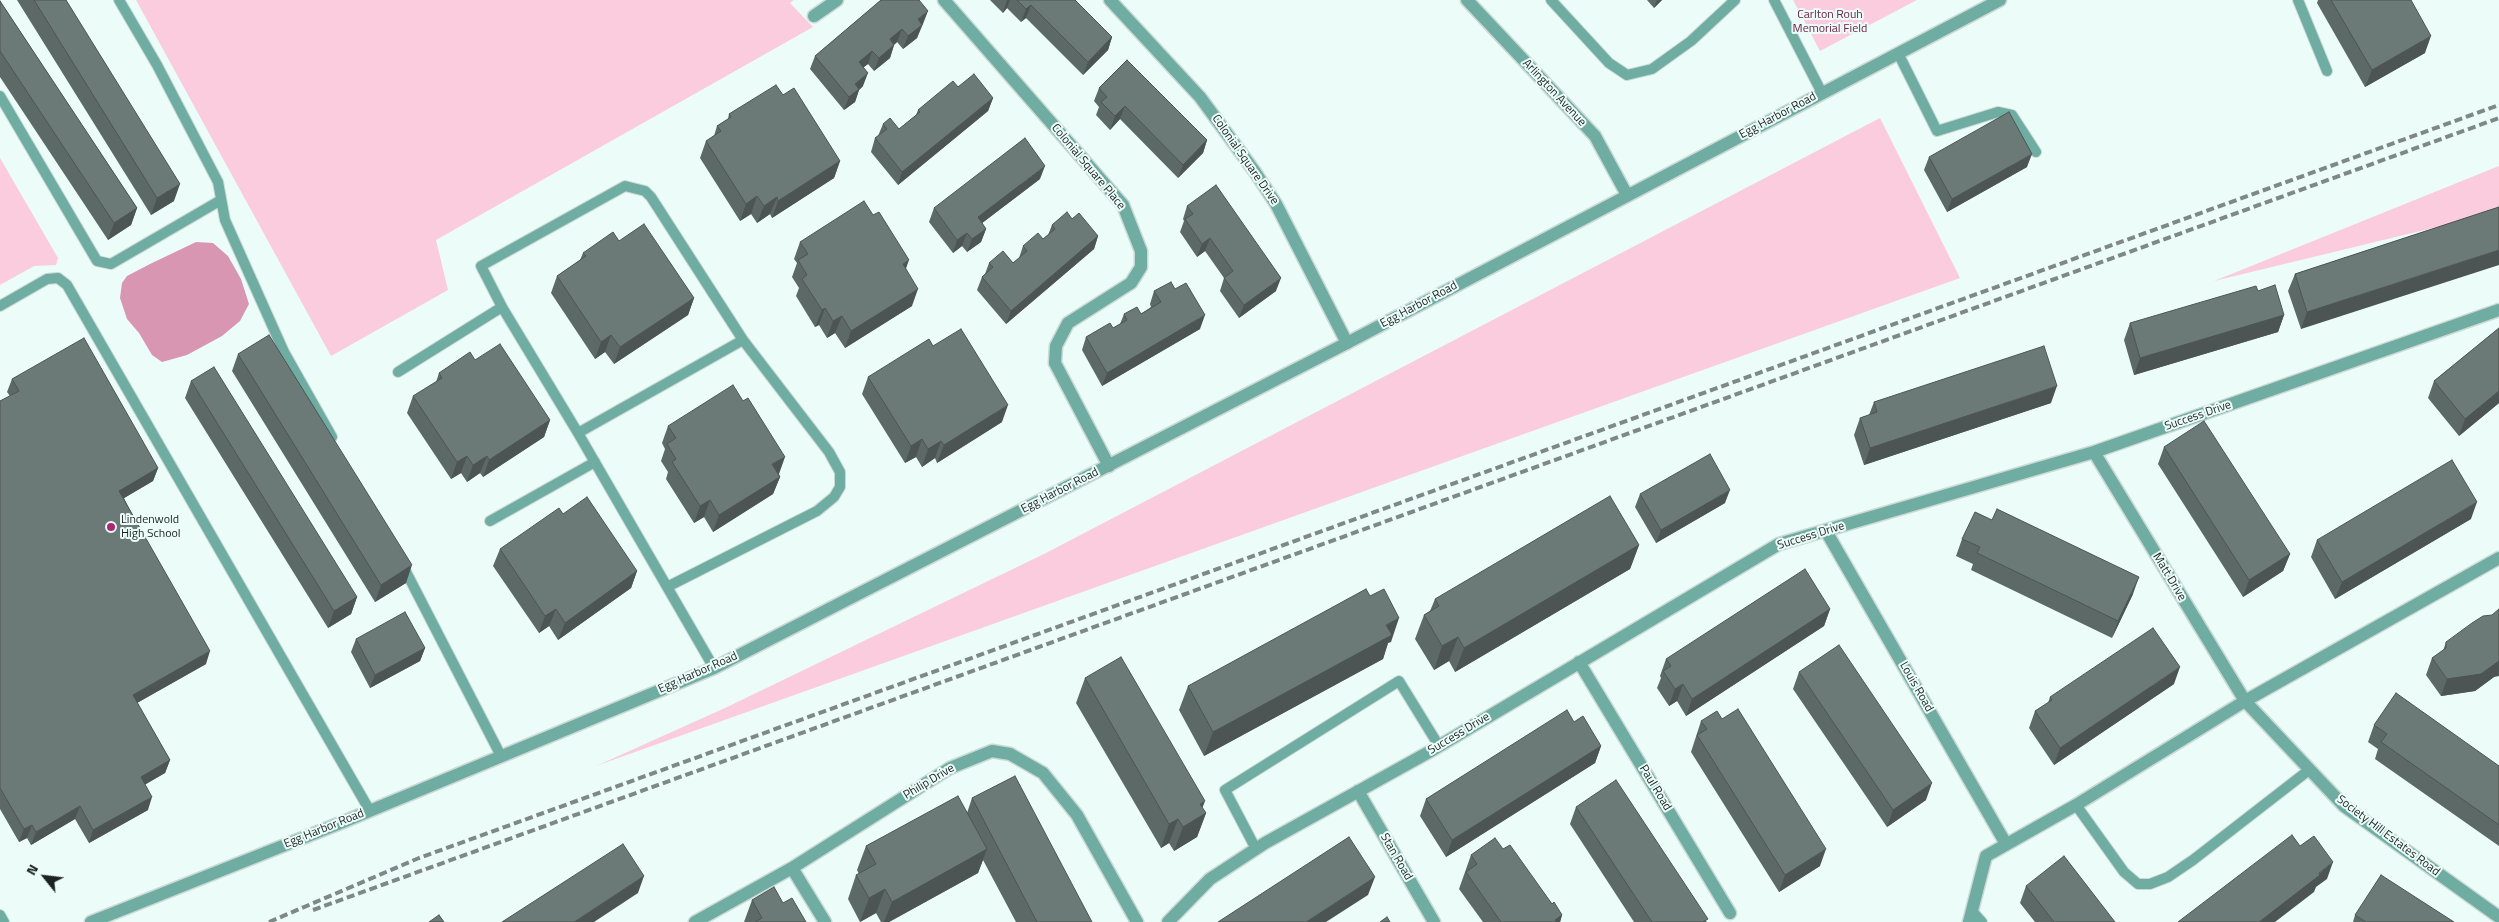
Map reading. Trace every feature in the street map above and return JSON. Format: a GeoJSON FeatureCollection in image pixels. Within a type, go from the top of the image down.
{"type":"FeatureCollection","features":[{"type":"Feature","properties":{"kind":"street"},"geometry":{"type":"LineString","coordinates":[[814,16],[838,0]]}},
{"type":"Feature","properties":{"kind":"street","name":"Colonial Square Place"},"geometry":{"type":"LineString","coordinates":[[944,0],[1123,205],[1141,250],[1141,267],[1132,283],[1068,323],[1056,346],[1055,363],[1109,466]]}},
{"type":"Feature","properties":{"kind":"street","name":"Colonial Square Drive"},"geometry":{"type":"LineString","coordinates":[[1110,0],[1200,97],[1255,172],[1276,204],[1347,343]]}},
{"type":"Feature","properties":{"kind":"street","name":"Arlington Avenue"},"geometry":{"type":"LineString","coordinates":[[1467,0],[1595,136],[1627,195]]}},
{"type":"Feature","properties":{"kind":"street","name":"Egg Harbor Road"},"geometry":{"type":"LineString","coordinates":[[91,922],[370,811],[714,668],[1347,343],[2000,0]]}},
{"type":"Feature","properties":{"kind":"street","name":"Success Drive"},"geometry":{"type":"LineString","coordinates":[[1168,922],[1210,879],[1256,849],[1439,746],[1779,544],[2094,452],[2499,310]]}},
{"type":"Feature","properties":{"kind":"street","name":"Matt Drive"},"geometry":{"type":"LineString","coordinates":[[2094,452],[2245,701]]}},
{"type":"Feature","properties":{"kind":"street","name":"Louis Road"},"geometry":{"type":"LineString","coordinates":[[1826,531],[2006,844]]}},
{"type":"Feature","properties":{"kind":"street"},"geometry":{"type":"LineString","coordinates":[[1971,917],[1986,856],[2076,805],[2245,701],[2499,558]]}},
{"type":"Feature","properties":{"kind":"street","name":"Paul Road"},"geometry":{"type":"LineString","coordinates":[[1579,662],[1730,913]]}},
{"type":"Feature","properties":{"kind":"street","name":"Society Hill Estates Road"},"geometry":{"type":"LineString","coordinates":[[2245,701],[2344,806],[2499,917]]}},
{"type":"Feature","properties":{"kind":"street","name":"Philip Drive"},"geometry":{"type":"LineString","coordinates":[[695,922],[792,868],[950,768],[992,750],[1010,754],[1043,774],[1077,815],[1138,922]]}},
{"type":"Feature","properties":{"kind":"street","name":"Stan Road"},"geometry":{"type":"LineString","coordinates":[[1358,791],[1434,922]]}},
{"type":"Feature","properties":{"kind":"street"},"geometry":{"type":"LineString","coordinates":[[792,868],[825,922]]}},
{"type":"Feature","properties":{"kind":"lane"},"geometry":{"type":"LineString","coordinates":[[119,0],[157,65],[218,182],[225,220],[284,352],[338,448]]}},
{"type":"Feature","properties":{"kind":"lane"},"geometry":{"type":"LineString","coordinates":[[1551,0],[1609,64],[1627,75],[1652,69],[1691,41],[1735,0]]}},
{"type":"Feature","properties":{"kind":"lane"},"geometry":{"type":"LineString","coordinates":[[1774,0],[1822,93]]}},
{"type":"Feature","properties":{"kind":"lane"},"geometry":{"type":"LineString","coordinates":[[2298,0],[2327,71]]}},
{"type":"Feature","properties":{"kind":"lane"},"geometry":{"type":"LineString","coordinates":[[1898,53],[1937,131],[1998,112],[2012,115],[2036,152]]}},
{"type":"Feature","properties":{"kind":"lane"},"geometry":{"type":"LineString","coordinates":[[0,96],[96,261],[111,264],[221,200]]}},
{"type":"Feature","properties":{"kind":"lane"},"geometry":{"type":"LineString","coordinates":[[667,587],[817,511],[834,498],[840,487],[840,472],[830,452],[743,340],[651,197],[645,191],[625,186],[482,266],[502,307],[578,433],[595,462],[667,587],[714,668]]}},
{"type":"Feature","properties":{"kind":"lane"},"geometry":{"type":"LineString","coordinates":[[0,306],[47,279],[58,278],[67,284],[370,811]]}},
{"type":"Feature","properties":{"kind":"lane"},"geometry":{"type":"LineString","coordinates":[[398,372],[502,307]]}},
{"type":"Feature","properties":{"kind":"lane"},"geometry":{"type":"LineString","coordinates":[[578,433],[743,340]]}},
{"type":"Feature","properties":{"kind":"lane"},"geometry":{"type":"LineString","coordinates":[[490,521],[595,462]]}},
{"type":"Feature","properties":{"kind":"lane"},"geometry":{"type":"LineString","coordinates":[[396,552],[502,756]]}},
{"type":"Feature","properties":{"kind":"lane"},"geometry":{"type":"LineString","coordinates":[[1256,849],[1225,790],[1399,681],[1439,746]]}},
{"type":"Feature","properties":{"kind":"lane"},"geometry":{"type":"LineString","coordinates":[[2076,805],[2124,872],[2138,884],[2150,884],[2168,877],[2193,860],[2309,770]]}},
{"type":"Feature","properties":{"kind":"lane"},"geometry":{"type":"LineString","coordinates":[[0,915],[4,922]]}},
{"type":"Feature","properties":{"kind":"lane"},"geometry":{"type":"LineString","coordinates":[[1971,917],[1982,922]]}},
{"type":"Feature","properties":{"kind":"green space"},"geometry":{"type":"Polygon","coordinates":[[[136,0],[794,0],[790,3],[813,27],[436,240],[448,290],[331,356],[136,0]]]}},
{"type":"Feature","properties":{"kind":"green space","name":"Carlton Rouh Memorial Field"},"geometry":{"type":"Polygon","coordinates":[[[1793,0],[1917,0],[1820,51],[1793,0]]]}},
{"type":"Feature","properties":{"kind":"green space"},"geometry":{"type":"Polygon","coordinates":[[[1880,118],[1960,278],[596,766],[725,708],[1044,554],[1880,118]]]}},
{"type":"Feature","properties":{"kind":"green space"},"geometry":{"type":"Polygon","coordinates":[[[0,158],[58,258],[56,265],[34,266],[0,285],[0,158]]]}},
{"type":"Feature","properties":{"kind":"green space"},"geometry":{"type":"Polygon","coordinates":[[[2499,166],[2499,212],[2214,281],[2499,166]]]}},
{"type":"Feature","properties":{"kind":"shaded area"},"geometry":{"type":"Polygon","coordinates":[[[196,242],[213,243],[228,256],[241,279],[249,304],[240,321],[222,336],[187,355],[162,362],[152,355],[139,333],[127,319],[120,298],[122,283],[127,276],[196,242]]]}},
{"type":"Feature","properties":{"kind":"building"},"geometry":{"type":"Polygon","coordinates":[[[34,0],[66,0],[180,184],[157,198],[34,0]]]}},
{"type":"Feature","properties":{"kind":"building"},"geometry":{"type":"Polygon","coordinates":[[[881,0],[919,0],[928,11],[918,19],[922,25],[908,36],[902,29],[890,39],[894,45],[879,58],[872,51],[859,62],[868,73],[855,84],[859,89],[849,97],[815,56],[881,0]]]}},
{"type":"Feature","properties":{"kind":"building"},"geometry":{"type":"Polygon","coordinates":[[[1017,0],[1075,0],[1112,37],[1088,62],[1031,5],[1026,9],[1017,0]]]}},
{"type":"Feature","properties":{"kind":"building"},"geometry":{"type":"Polygon","coordinates":[[[2331,0],[2411,0],[2431,36],[2372,70],[2331,0]]]}},
{"type":"Feature","properties":{"kind":"building"},"geometry":{"type":"Polygon","coordinates":[[[0,1],[137,208],[114,223],[0,51],[0,1]]]}},
{"type":"Feature","properties":{"kind":"building"},"geometry":{"type":"Polygon","coordinates":[[[1127,60],[1207,140],[1183,165],[1125,106],[1115,116],[1101,102],[1107,97],[1099,88],[1127,60]]]}},
{"type":"Feature","properties":{"kind":"building"},"geometry":{"type":"Polygon","coordinates":[[[974,74],[993,98],[902,172],[875,138],[887,129],[883,124],[890,118],[899,129],[920,112],[918,110],[953,81],[958,87],[974,74]]]}},
{"type":"Feature","properties":{"kind":"building"},"geometry":{"type":"Polygon","coordinates":[[[776,85],[783,95],[794,88],[840,161],[778,201],[777,197],[764,206],[757,196],[746,204],[706,141],[721,131],[717,126],[731,117],[729,114],[776,85]]]}},
{"type":"Feature","properties":{"kind":"building"},"geometry":{"type":"Polygon","coordinates":[[[2009,112],[2032,154],[1952,199],[1929,157],[2009,112]]]}},
{"type":"Feature","properties":{"kind":"building"},"geometry":{"type":"Polygon","coordinates":[[[1025,138],[1045,166],[978,217],[986,229],[972,239],[967,233],[957,240],[934,208],[1025,138]]]}},
{"type":"Feature","properties":{"kind":"building"},"geometry":{"type":"Polygon","coordinates":[[[1216,185],[1281,278],[1244,305],[1224,278],[1233,271],[1210,238],[1202,244],[1185,219],[1193,214],[1187,206],[1216,185]]]}},
{"type":"Feature","properties":{"kind":"building"},"geometry":{"type":"Polygon","coordinates":[[[864,201],[873,215],[879,212],[909,260],[903,264],[918,289],[851,331],[842,316],[833,321],[825,308],[822,310],[802,279],[807,275],[798,260],[808,254],[800,242],[864,201]]]}},
{"type":"Feature","properties":{"kind":"building"},"geometry":{"type":"Polygon","coordinates":[[[2499,207],[2499,250],[2307,312],[2295,274],[2499,207]]]}},
{"type":"Feature","properties":{"kind":"building"},"geometry":{"type":"Polygon","coordinates":[[[1067,212],[1072,219],[1079,213],[1098,236],[1011,311],[982,277],[993,267],[989,263],[1003,251],[1013,263],[1027,251],[1023,246],[1038,233],[1043,239],[1055,229],[1052,225],[1067,212]]]}},
{"type":"Feature","properties":{"kind":"building"},"geometry":{"type":"Polygon","coordinates":[[[644,224],[694,298],[620,347],[611,335],[601,342],[557,276],[586,256],[583,253],[613,232],[619,241],[644,224]]]}},
{"type":"Feature","properties":{"kind":"building"},"geometry":{"type":"Polygon","coordinates":[[[1171,282],[1175,289],[1186,283],[1205,315],[1107,373],[1086,337],[1110,323],[1113,328],[1127,320],[1124,314],[1137,307],[1141,314],[1161,302],[1154,291],[1171,282]]]}},
{"type":"Feature","properties":{"kind":"building"},"geometry":{"type":"Polygon","coordinates":[[[2275,285],[2284,315],[2140,358],[2130,323],[2256,286],[2258,291],[2275,285]]]}},
{"type":"Feature","properties":{"kind":"building"},"geometry":{"type":"Polygon","coordinates":[[[2499,328],[2499,391],[2465,419],[2434,381],[2499,328]]]}},
{"type":"Feature","properties":{"kind":"building"},"geometry":{"type":"Polygon","coordinates":[[[961,329],[1008,405],[944,445],[941,441],[928,449],[922,439],[911,446],[868,377],[929,339],[933,346],[961,329]]]}},
{"type":"Feature","properties":{"kind":"building"},"geometry":{"type":"Polygon","coordinates":[[[269,335],[412,565],[381,585],[238,354],[269,335]]]}},
{"type":"Feature","properties":{"kind":"building"},"geometry":{"type":"Polygon","coordinates":[[[84,338],[158,468],[119,491],[210,651],[133,695],[170,760],[141,777],[152,797],[93,830],[80,806],[36,832],[32,825],[24,829],[0,788],[0,401],[19,391],[12,379],[84,338]]]}},
{"type":"Feature","properties":{"kind":"building"},"geometry":{"type":"Polygon","coordinates":[[[500,344],[550,420],[489,460],[487,456],[473,465],[467,456],[457,462],[413,396],[442,378],[439,373],[470,352],[475,360],[500,344]]]}},
{"type":"Feature","properties":{"kind":"building"},"geometry":{"type":"Polygon","coordinates":[[[2044,346],[2057,386],[1870,448],[1860,418],[1877,412],[1874,402],[2044,346]]]}},
{"type":"Feature","properties":{"kind":"building"},"geometry":{"type":"Polygon","coordinates":[[[214,367],[357,597],[334,611],[191,381],[214,367]]]}},
{"type":"Feature","properties":{"kind":"building"},"geometry":{"type":"Polygon","coordinates":[[[733,385],[743,401],[748,398],[785,457],[772,464],[780,477],[719,515],[710,500],[700,506],[672,462],[676,459],[667,444],[676,438],[668,426],[733,385]]]}},
{"type":"Feature","properties":{"kind":"building"},"geometry":{"type":"Polygon","coordinates":[[[2204,421],[2290,554],[2249,580],[2164,447],[2204,421]]]}},
{"type":"Feature","properties":{"kind":"building"},"geometry":{"type":"Polygon","coordinates":[[[1710,454],[1730,490],[1661,530],[1640,494],[1710,454]]]}},
{"type":"Feature","properties":{"kind":"building"},"geometry":{"type":"Polygon","coordinates":[[[2452,460],[2477,502],[2342,582],[2317,540],[2452,460]]]}},
{"type":"Feature","properties":{"kind":"building"},"geometry":{"type":"Polygon","coordinates":[[[1610,496],[1639,545],[1464,648],[1458,637],[1442,646],[1424,615],[1439,606],[1435,599],[1610,496]]]}},
{"type":"Feature","properties":{"kind":"building"},"geometry":{"type":"Polygon","coordinates":[[[587,497],[637,571],[565,623],[556,609],[545,616],[500,549],[559,508],[563,514],[587,497]]]}},
{"type":"Feature","properties":{"kind":"building"},"geometry":{"type":"Polygon","coordinates":[[[1997,509],[2139,577],[2118,621],[1977,553],[1980,547],[1962,539],[1975,512],[1992,520],[1997,509]]]}},
{"type":"Feature","properties":{"kind":"building"},"geometry":{"type":"Polygon","coordinates":[[[1805,569],[1830,609],[1692,699],[1683,684],[1675,689],[1663,671],[1671,666],[1666,659],[1805,569]]]}},
{"type":"Feature","properties":{"kind":"building"},"geometry":{"type":"Polygon","coordinates":[[[1366,589],[1370,596],[1384,589],[1399,618],[1386,625],[1392,635],[1213,732],[1188,686],[1366,589]]]}},
{"type":"Feature","properties":{"kind":"building"},"geometry":{"type":"Polygon","coordinates":[[[2499,609],[2499,661],[2481,674],[2447,679],[2432,658],[2446,648],[2446,642],[2483,616],[2492,615],[2499,609]]]}},
{"type":"Feature","properties":{"kind":"building"},"geometry":{"type":"Polygon","coordinates":[[[405,612],[425,648],[375,675],[356,639],[405,612]]]}},
{"type":"Feature","properties":{"kind":"building"},"geometry":{"type":"Polygon","coordinates":[[[2153,628],[2180,667],[2060,748],[2035,711],[2052,700],[2050,697],[2153,628]]]}},
{"type":"Feature","properties":{"kind":"building"},"geometry":{"type":"Polygon","coordinates":[[[1839,645],[1932,783],[1893,810],[1799,672],[1839,645]]]}},
{"type":"Feature","properties":{"kind":"building"},"geometry":{"type":"Polygon","coordinates":[[[1121,657],[1205,801],[1200,804],[1206,813],[1183,827],[1178,819],[1169,824],[1085,678],[1121,657]]]}},
{"type":"Feature","properties":{"kind":"building"},"geometry":{"type":"Polygon","coordinates":[[[2396,693],[2499,766],[2499,825],[2381,742],[2387,734],[2374,725],[2396,693]]]}},
{"type":"Feature","properties":{"kind":"building"},"geometry":{"type":"Polygon","coordinates":[[[1738,709],[1826,849],[1785,875],[1697,735],[1707,729],[1701,721],[1717,711],[1722,719],[1738,709]]]}},
{"type":"Feature","properties":{"kind":"building"},"geometry":{"type":"Polygon","coordinates":[[[1567,710],[1574,722],[1583,716],[1601,746],[1452,840],[1426,799],[1567,710]]]}},
{"type":"Feature","properties":{"kind":"building"},"geometry":{"type":"Polygon","coordinates":[[[1015,776],[1092,922],[1037,922],[972,798],[1015,776]]]}},
{"type":"Feature","properties":{"kind":"building"},"geometry":{"type":"Polygon","coordinates":[[[1616,780],[1708,919],[1703,922],[1652,922],[1576,807],[1616,780]]]}},
{"type":"Feature","properties":{"kind":"building"},"geometry":{"type":"Polygon","coordinates":[[[958,796],[987,849],[892,902],[885,889],[869,898],[856,875],[876,864],[866,846],[958,796]]]}},
{"type":"Feature","properties":{"kind":"building"},"geometry":{"type":"Polygon","coordinates":[[[2292,835],[2300,846],[2314,836],[2333,862],[2319,873],[2320,875],[2259,922],[2178,922],[2292,835]]]}},
{"type":"Feature","properties":{"kind":"building"},"geometry":{"type":"Polygon","coordinates":[[[1349,837],[1375,877],[1306,922],[1218,922],[1349,837]]]}},
{"type":"Feature","properties":{"kind":"building"},"geometry":{"type":"Polygon","coordinates":[[[1495,838],[1503,849],[1510,845],[1552,904],[1554,902],[1562,915],[1555,920],[1556,922],[1501,922],[1466,872],[1477,864],[1471,855],[1495,838]]]}},
{"type":"Feature","properties":{"kind":"building"},"geometry":{"type":"Polygon","coordinates":[[[623,844],[644,876],[574,922],[502,922],[623,844]]]}},
{"type":"Feature","properties":{"kind":"building"},"geometry":{"type":"Polygon","coordinates":[[[2064,856],[2115,922],[2054,922],[2026,886],[2064,856]]]}},
{"type":"Feature","properties":{"kind":"building"},"geometry":{"type":"Polygon","coordinates":[[[2381,875],[2454,922],[2366,922],[2355,915],[2381,875]]]}},
{"type":"Feature","properties":{"kind":"building"},"geometry":{"type":"Polygon","coordinates":[[[774,887],[783,903],[792,898],[806,922],[755,922],[762,918],[752,900],[774,887]]]}},
{"type":"Feature","properties":{"kind":"building"},"geometry":{"type":"Polygon","coordinates":[[[439,915],[444,922],[429,922],[439,915]]]}},
{"type":"Feature","properties":{"kind":"building"},"geometry":{"type":"Polygon","coordinates":[[[1387,917],[1390,922],[1380,922],[1387,917]]]}},
{"type":"Feature","properties":{"kind":"railway"},"geometry":{"type":"LineString","coordinates":[[269,922],[419,858],[2499,105]]}},
{"type":"Feature","properties":{"kind":"railway"},"geometry":{"type":"LineString","coordinates":[[313,910],[2499,118]]}},
{"type":"Feature","properties":{"kind":"place","name":"Lindenwold High School"},"geometry":{"type":"Point","coordinates":[111,527]}}]}
